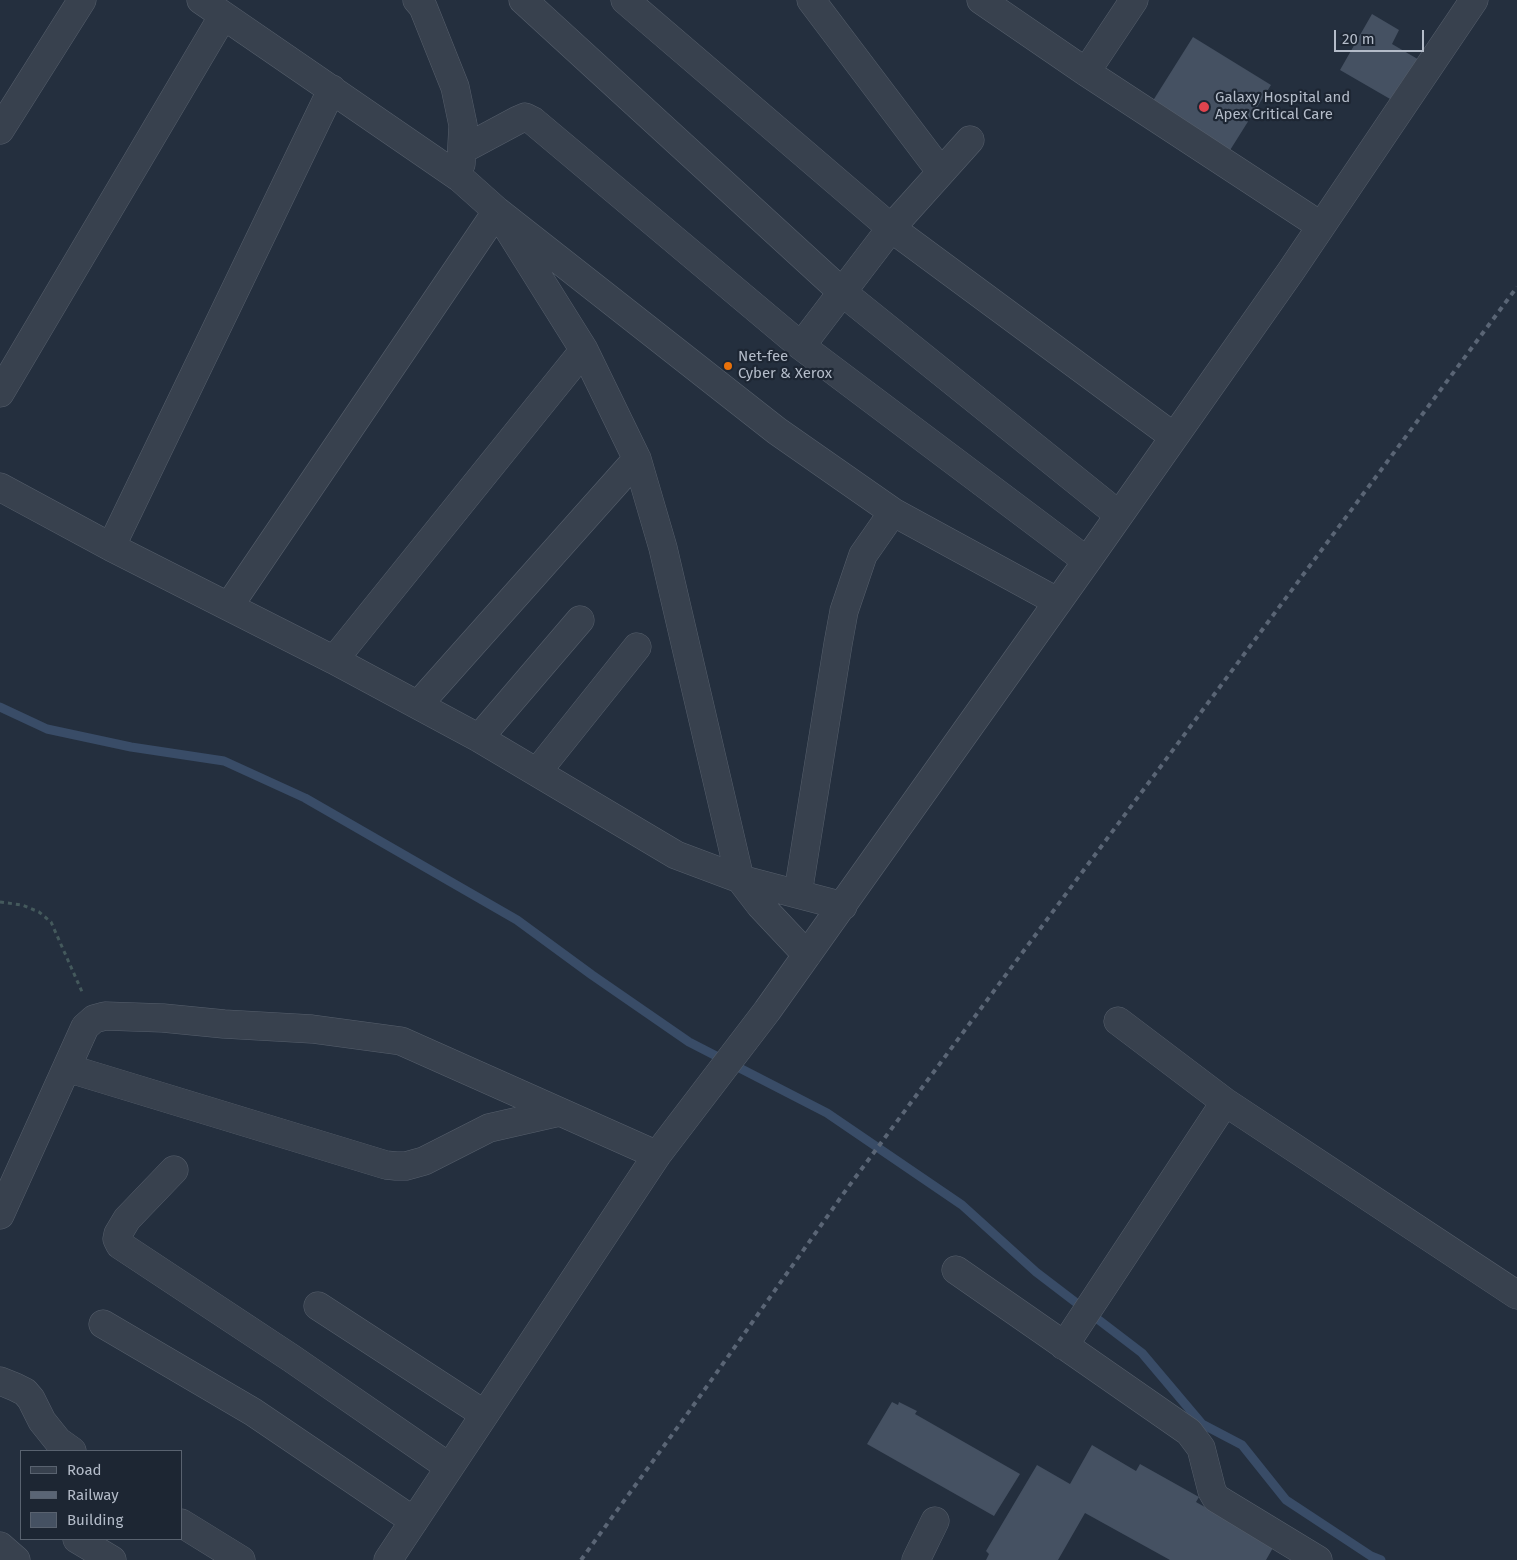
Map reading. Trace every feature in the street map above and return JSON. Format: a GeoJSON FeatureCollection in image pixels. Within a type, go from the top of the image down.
{"type":"FeatureCollection","features":[{"type":"Feature","properties":{"kind":"street"},"geometry":{"type":"LineString","coordinates":[[0,130],[82,0]]}},
{"type":"Feature","properties":{"kind":"street"},"geometry":{"type":"LineString","coordinates":[[202,0],[460,178],[496,211],[777,430],[893,512],[1058,602]]}},
{"type":"Feature","properties":{"kind":"street"},"geometry":{"type":"LineString","coordinates":[[523,0],[842,292],[1119,515]]}},
{"type":"Feature","properties":{"kind":"street"},"geometry":{"type":"LineString","coordinates":[[625,0],[891,228],[1174,437]]}},
{"type":"Feature","properties":{"kind":"street"},"geometry":{"type":"LineString","coordinates":[[811,0],[941,172]]}},
{"type":"Feature","properties":{"kind":"street"},"geometry":{"type":"LineString","coordinates":[[981,0],[1086,72],[1321,226]]}},
{"type":"Feature","properties":{"kind":"street"},"geometry":{"type":"LineString","coordinates":[[1086,72],[1134,0]]}},
{"type":"Feature","properties":{"kind":"street"},"geometry":{"type":"LineString","coordinates":[[388,1560],[657,1155],[767,1011],[843,906],[1321,226],[1474,0]]}},
{"type":"Feature","properties":{"kind":"street"},"geometry":{"type":"LineString","coordinates":[[423,2],[455,87],[463,125],[460,178]]}},
{"type":"Feature","properties":{"kind":"street"},"geometry":{"type":"LineString","coordinates":[[0,393],[223,16]]}},
{"type":"Feature","properties":{"kind":"street"},"geometry":{"type":"LineString","coordinates":[[111,547],[332,89]]}},
{"type":"Feature","properties":{"kind":"street"},"geometry":{"type":"LineString","coordinates":[[462,150],[525,117],[533,121],[801,346],[1087,561]]}},
{"type":"Feature","properties":{"kind":"street"},"geometry":{"type":"LineString","coordinates":[[801,346],[891,228],[970,140]]}},
{"type":"Feature","properties":{"kind":"street"},"geometry":{"type":"LineString","coordinates":[[496,211],[584,350],[637,459],[663,548],[740,878],[760,905],[807,955]]}},
{"type":"Feature","properties":{"kind":"street"},"geometry":{"type":"LineString","coordinates":[[229,606],[496,211]]}},
{"type":"Feature","properties":{"kind":"street"},"geometry":{"type":"LineString","coordinates":[[334,660],[584,350]]}},
{"type":"Feature","properties":{"kind":"street"},"geometry":{"type":"LineString","coordinates":[[418,705],[637,459]]}},
{"type":"Feature","properties":{"kind":"street"},"geometry":{"type":"LineString","coordinates":[[0,487],[111,547],[334,660],[480,738],[676,855],[740,878],[843,906]]}},
{"type":"Feature","properties":{"kind":"street"},"geometry":{"type":"LineString","coordinates":[[798,894],[844,610],[863,556],[893,512]]}},
{"type":"Feature","properties":{"kind":"street"},"geometry":{"type":"LineString","coordinates":[[480,738],[580,620]]}},
{"type":"Feature","properties":{"kind":"street"},"geometry":{"type":"LineString","coordinates":[[537,772],[637,647]]}},
{"type":"Feature","properties":{"kind":"street"},"geometry":{"type":"LineString","coordinates":[[0,1215],[85,1027],[94,1019],[105,1016],[163,1018],[312,1030],[401,1041],[657,1155]]}},
{"type":"Feature","properties":{"kind":"street"},"geometry":{"type":"LineString","coordinates":[[1118,1021],[1225,1102],[1517,1295]]}},
{"type":"Feature","properties":{"kind":"street"},"geometry":{"type":"LineString","coordinates":[[67,1068],[386,1165],[396,1166],[406,1166],[424,1161],[489,1128],[559,1112]]}},
{"type":"Feature","properties":{"kind":"street"},"geometry":{"type":"LineString","coordinates":[[1067,1341],[1225,1102]]}},
{"type":"Feature","properties":{"kind":"street"},"geometry":{"type":"LineString","coordinates":[[174,1170],[126,1219],[118,1234],[117,1239],[120,1245],[276,1348],[449,1467]]}},
{"type":"Feature","properties":{"kind":"street"},"geometry":{"type":"LineString","coordinates":[[956,1270],[1067,1341],[1189,1432],[1201,1448],[1212,1491],[1216,1498],[1318,1560]]}},
{"type":"Feature","properties":{"kind":"street"},"geometry":{"type":"LineString","coordinates":[[318,1306],[484,1414]]}},
{"type":"Feature","properties":{"kind":"street"},"geometry":{"type":"LineString","coordinates":[[104,1324],[253,1412],[414,1521]]}},
{"type":"Feature","properties":{"kind":"street"},"geometry":{"type":"LineString","coordinates":[[0,1381],[25,1392],[31,1399],[42,1421],[58,1441],[71,1450]]}},
{"type":"Feature","properties":{"kind":"street"},"geometry":{"type":"LineString","coordinates":[[916,1560],[935,1521]]}},
{"type":"Feature","properties":{"kind":"street"},"geometry":{"type":"LineString","coordinates":[[182,1524],[241,1560]]}},
{"type":"Feature","properties":{"kind":"street"},"geometry":{"type":"LineString","coordinates":[[79,1540],[112,1560]]}},
{"type":"Feature","properties":{"kind":"street"},"geometry":{"type":"LineString","coordinates":[[0,1546],[16,1560]]}},
{"type":"Feature","properties":{"kind":"path"},"geometry":{"type":"LineString","coordinates":[[0,902],[22,905],[39,912],[51,922],[94,1019]]}},
{"type":"Feature","properties":{"kind":"building"},"geometry":{"type":"Polygon","coordinates":[[[1372,14],[1399,30],[1392,44],[1421,61],[1397,103],[1340,70],[1372,14]]]}},
{"type":"Feature","properties":{"kind":"building"},"geometry":{"type":"Polygon","coordinates":[[[1193,37],[1271,85],[1227,155],[1149,107],[1193,37]]]}},
{"type":"Feature","properties":{"kind":"building"},"geometry":{"type":"Polygon","coordinates":[[[892,1402],[898,1405],[899,1402],[917,1411],[915,1414],[1020,1474],[994,1516],[867,1444],[892,1402]]]}},
{"type":"Feature","properties":{"kind":"building"},"geometry":{"type":"Polygon","coordinates":[[[1092,1445],[1136,1471],[1140,1464],[1199,1497],[1196,1502],[1274,1546],[1266,1560],[1170,1560],[1085,1513],[1058,1560],[986,1560],[989,1554],[986,1551],[1037,1465],[1070,1484],[1092,1445]]]}},
{"type":"Feature","properties":{"kind":"waterway"},"geometry":{"type":"LineString","coordinates":[[0,707],[47,729],[131,747],[224,761],[305,798],[517,920],[689,1042],[827,1113],[962,1205],[1036,1272],[1142,1353],[1202,1424],[1242,1445],[1286,1500],[1371,1556],[1381,1560]]}},
{"type":"Feature","properties":{"kind":"railway"},"geometry":{"type":"LineString","coordinates":[[581,1560],[846,1190],[1517,287]]}},
{"type":"Feature","properties":{"kind":"place","name":"Galaxy Hospital and Apex Critical Care"},"geometry":{"type":"Point","coordinates":[1204,107]}},
{"type":"Feature","properties":{"kind":"place","name":"Net-fee Cyber & Xerox"},"geometry":{"type":"Point","coordinates":[728,366]}}]}
